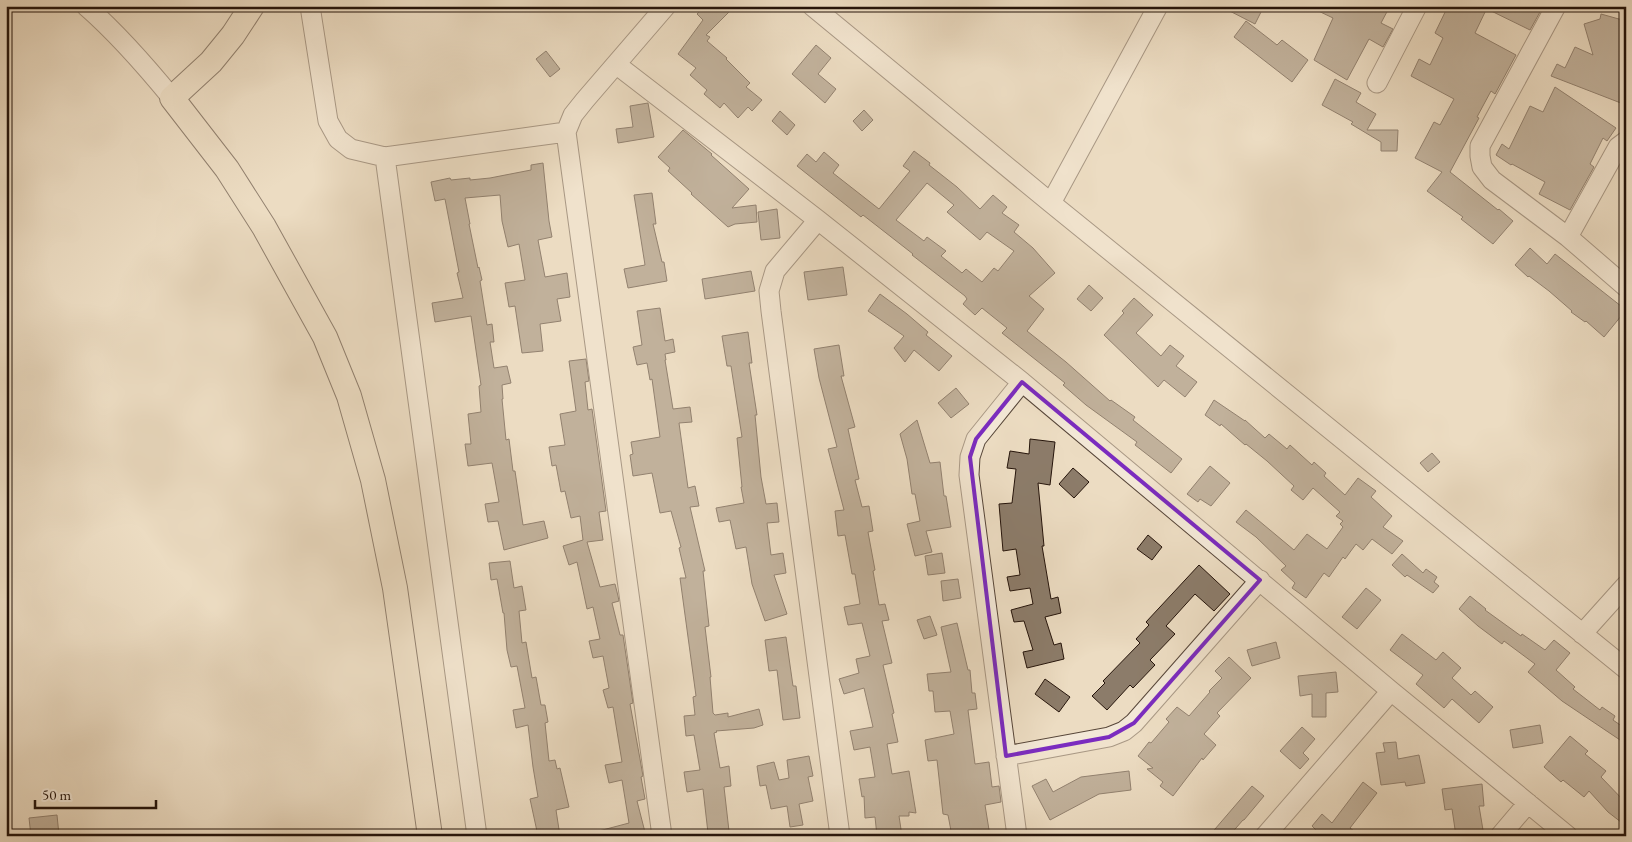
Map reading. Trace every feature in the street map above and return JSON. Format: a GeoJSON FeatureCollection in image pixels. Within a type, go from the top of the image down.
{"type":"FeatureCollection","features":[{"type":"Feature","properties":{"kind":"main road"},"geometry":{"type":"LineString","coordinates":[[252,6],[233,35],[211,62],[172,98],[227,169],[264,227],[325,337],[349,396],[373,480],[395,588],[430,836]]}},
{"type":"Feature","properties":{"kind":"street"},"geometry":{"type":"LineString","coordinates":[[86,6],[112,29],[172,98]]}},
{"type":"Feature","properties":{"kind":"street"},"geometry":{"type":"LineString","coordinates":[[310,6],[328,121],[338,139],[351,149],[385,157],[566,132]]}},
{"type":"Feature","properties":{"kind":"street"},"geometry":{"type":"LineString","coordinates":[[662,836],[566,132],[573,115],[666,6]]}},
{"type":"Feature","properties":{"kind":"street"},"geometry":{"type":"LineString","coordinates":[[812,6],[1051,203],[1626,669]]}},
{"type":"Feature","properties":{"kind":"street"},"geometry":{"type":"LineString","coordinates":[[1051,203],[1158,6]]}},
{"type":"Feature","properties":{"kind":"street"},"geometry":{"type":"LineString","coordinates":[[1377,83],[1417,6]]}},
{"type":"Feature","properties":{"kind":"street"},"geometry":{"type":"LineString","coordinates":[[1556,6],[1480,146],[1482,167],[1492,180],[1568,237],[1626,287]]}},
{"type":"Feature","properties":{"kind":"street"},"geometry":{"type":"LineString","coordinates":[[617,65],[818,220],[1022,382],[1391,691],[1568,836]]}},
{"type":"Feature","properties":{"kind":"street"},"geometry":{"type":"LineString","coordinates":[[1568,237],[1618,147],[1626,140]]}},
{"type":"Feature","properties":{"kind":"street"},"geometry":{"type":"LineString","coordinates":[[385,157],[477,836]]}},
{"type":"Feature","properties":{"kind":"street"},"geometry":{"type":"LineString","coordinates":[[818,220],[775,271],[769,291],[840,836]]}},
{"type":"Feature","properties":{"kind":"street"},"geometry":{"type":"LineString","coordinates":[[1017,836],[969,476],[970,457],[976,439],[1022,382]]}},
{"type":"Feature","properties":{"kind":"street"},"geometry":{"type":"LineString","coordinates":[[1006,756],[1109,737],[1124,731],[1260,580]]}},
{"type":"Feature","properties":{"kind":"street"},"geometry":{"type":"LineString","coordinates":[[1582,634],[1626,585]]}},
{"type":"Feature","properties":{"kind":"street"},"geometry":{"type":"LineString","coordinates":[[1265,836],[1391,691]]}},
{"type":"Feature","properties":{"kind":"street"},"geometry":{"type":"LineString","coordinates":[[1500,836],[1528,803]]}},
{"type":"Feature","properties":{"kind":"highlighted area"},"geometry":{"type":"Polygon","coordinates":[[[1022,382],[1260,580],[1134,723],[1109,737],[1006,756],[970,457],[976,439],[1022,382]]]}},
{"type":"Feature","properties":{"kind":"building"},"geometry":{"type":"Polygon","coordinates":[[[705,6],[735,6],[706,35],[710,37],[707,41],[727,58],[750,83],[746,87],[762,100],[752,111],[748,107],[738,118],[724,103],[720,108],[704,94],[707,90],[690,75],[696,68],[678,54],[703,20],[697,14],[705,6]]]}},
{"type":"Feature","properties":{"kind":"building"},"geometry":{"type":"Polygon","coordinates":[[[1220,6],[1264,6],[1255,24],[1220,6]]]}},
{"type":"Feature","properties":{"kind":"building"},"geometry":{"type":"Polygon","coordinates":[[[1308,6],[1390,6],[1381,23],[1393,29],[1383,47],[1369,39],[1347,80],[1314,60],[1333,18],[1308,6]]]}},
{"type":"Feature","properties":{"kind":"building"},"geometry":{"type":"Polygon","coordinates":[[[1448,6],[1479,6],[1486,10],[1475,33],[1516,55],[1495,94],[1491,91],[1450,172],[1513,221],[1493,244],[1461,219],[1463,217],[1427,191],[1442,172],[1415,158],[1434,122],[1440,125],[1454,99],[1411,76],[1419,59],[1430,65],[1443,38],[1435,33],[1448,6]]]}},
{"type":"Feature","properties":{"kind":"building"},"geometry":{"type":"Polygon","coordinates":[[[1481,6],[1527,6],[1540,12],[1530,30],[1481,6]]]}},
{"type":"Feature","properties":{"kind":"building"},"geometry":{"type":"Polygon","coordinates":[[[1601,14],[1626,21],[1626,105],[1551,76],[1557,64],[1565,68],[1575,47],[1593,55],[1584,24],[1600,19],[1601,14]]]}},
{"type":"Feature","properties":{"kind":"building"},"geometry":{"type":"Polygon","coordinates":[[[1246,21],[1277,45],[1282,40],[1308,60],[1292,82],[1234,37],[1246,21]]]}},
{"type":"Feature","properties":{"kind":"building"},"geometry":{"type":"Polygon","coordinates":[[[816,45],[831,58],[818,74],[836,89],[825,103],[792,74],[816,45]]]}},
{"type":"Feature","properties":{"kind":"building"},"geometry":{"type":"Polygon","coordinates":[[[546,51],[560,69],[550,77],[536,59],[546,51]]]}},
{"type":"Feature","properties":{"kind":"building"},"geometry":{"type":"Polygon","coordinates":[[[1335,79],[1361,93],[1356,102],[1376,114],[1367,130],[1398,130],[1397,151],[1381,151],[1381,142],[1351,124],[1353,122],[1322,105],[1335,79]]]}},
{"type":"Feature","properties":{"kind":"building"},"geometry":{"type":"Polygon","coordinates":[[[1555,87],[1616,128],[1607,141],[1603,138],[1590,164],[1594,167],[1570,210],[1539,194],[1545,182],[1511,165],[1496,155],[1502,144],[1509,149],[1530,106],[1543,112],[1555,87]]]}},
{"type":"Feature","properties":{"kind":"building"},"geometry":{"type":"Polygon","coordinates":[[[648,103],[654,137],[618,143],[616,129],[633,127],[630,106],[648,103]]]}},
{"type":"Feature","properties":{"kind":"building"},"geometry":{"type":"Polygon","coordinates":[[[864,110],[873,120],[862,131],[853,121],[864,110]]]}},
{"type":"Feature","properties":{"kind":"building"},"geometry":{"type":"Polygon","coordinates":[[[780,111],[795,125],[787,135],[772,121],[780,111]]]}},
{"type":"Feature","properties":{"kind":"building"},"geometry":{"type":"Polygon","coordinates":[[[683,130],[749,189],[732,208],[756,205],[757,222],[735,224],[728,227],[668,171],[670,168],[658,157],[683,130]]]}},
{"type":"Feature","properties":{"kind":"building"},"geometry":{"type":"Polygon","coordinates":[[[914,151],[930,163],[929,165],[957,187],[980,209],[993,195],[1007,207],[1002,213],[1019,225],[1014,232],[1033,248],[1055,273],[1029,296],[1044,309],[1027,331],[1110,401],[1135,417],[1133,420],[1182,459],[1171,473],[1135,445],[1137,442],[1086,405],[1063,385],[1065,383],[1002,333],[1007,328],[982,308],[975,315],[963,304],[967,299],[965,296],[863,215],[861,217],[797,166],[807,154],[816,162],[824,152],[839,165],[833,173],[879,209],[910,171],[903,166],[914,151]],[[927,183],[896,220],[924,241],[927,237],[946,251],[941,256],[962,273],[966,269],[982,282],[994,268],[998,271],[1014,251],[987,232],[980,240],[947,212],[954,205],[927,183]]]}},
{"type":"Feature","properties":{"kind":"building"},"geometry":{"type":"Polygon","coordinates":[[[543,163],[552,237],[538,240],[545,277],[567,273],[570,297],[557,299],[561,321],[540,324],[543,351],[522,353],[515,306],[509,307],[505,283],[525,280],[519,244],[508,247],[502,221],[500,195],[465,198],[482,280],[480,281],[487,325],[492,324],[494,342],[490,342],[494,368],[507,366],[511,383],[502,385],[502,399],[506,440],[509,439],[523,525],[544,521],[548,538],[504,550],[498,521],[488,522],[485,504],[499,502],[492,463],[468,466],[465,444],[471,444],[468,414],[481,412],[479,386],[481,385],[471,316],[435,322],[432,303],[463,298],[445,199],[435,201],[431,182],[450,178],[451,180],[470,178],[470,180],[490,178],[531,170],[531,165],[543,163]]]}},
{"type":"Feature","properties":{"kind":"building"},"geometry":{"type":"Polygon","coordinates":[[[652,193],[656,224],[653,224],[662,262],[664,262],[667,281],[628,288],[624,269],[645,265],[634,195],[652,193]]]}},
{"type":"Feature","properties":{"kind":"building"},"geometry":{"type":"Polygon","coordinates":[[[777,209],[780,238],[761,240],[758,212],[777,209]]]}},
{"type":"Feature","properties":{"kind":"building"},"geometry":{"type":"Polygon","coordinates":[[[1530,248],[1547,264],[1555,254],[1626,310],[1604,337],[1515,265],[1530,248]]]}},
{"type":"Feature","properties":{"kind":"building"},"geometry":{"type":"Polygon","coordinates":[[[843,267],[847,295],[808,300],[804,272],[843,267]]]}},
{"type":"Feature","properties":{"kind":"building"},"geometry":{"type":"Polygon","coordinates":[[[751,271],[755,291],[705,299],[702,279],[751,271]]]}},
{"type":"Feature","properties":{"kind":"building"},"geometry":{"type":"Polygon","coordinates":[[[1089,285],[1103,298],[1091,311],[1077,299],[1089,285]]]}},
{"type":"Feature","properties":{"kind":"building"},"geometry":{"type":"Polygon","coordinates":[[[880,294],[928,332],[926,335],[952,356],[939,371],[914,350],[905,362],[894,348],[904,336],[868,311],[880,294]]]}},
{"type":"Feature","properties":{"kind":"building"},"geometry":{"type":"Polygon","coordinates":[[[1134,298],[1153,315],[1136,333],[1161,356],[1170,345],[1184,356],[1176,366],[1197,382],[1185,397],[1164,380],[1158,387],[1104,335],[1124,313],[1122,311],[1134,298]]]}},
{"type":"Feature","properties":{"kind":"building"},"geometry":{"type":"Polygon","coordinates":[[[660,308],[665,341],[673,339],[675,352],[665,354],[673,409],[690,407],[692,422],[679,423],[688,488],[695,486],[699,506],[690,507],[705,571],[703,571],[709,626],[705,627],[713,713],[715,715],[728,713],[728,717],[759,709],[763,725],[754,728],[716,731],[714,733],[720,768],[729,766],[731,786],[724,787],[729,831],[708,833],[703,789],[687,792],[684,772],[700,770],[694,735],[686,736],[684,716],[695,715],[693,697],[696,696],[680,578],[686,578],[679,548],[681,547],[671,511],[660,513],[652,473],[633,476],[630,455],[633,454],[631,442],[660,437],[652,379],[650,380],[647,363],[637,365],[633,347],[642,345],[637,311],[660,308]]]}},
{"type":"Feature","properties":{"kind":"building"},"geometry":{"type":"Polygon","coordinates":[[[748,332],[752,363],[749,363],[757,415],[755,415],[761,477],[766,504],[777,503],[779,522],[767,523],[771,555],[783,553],[786,573],[774,575],[787,614],[765,621],[752,584],[746,547],[736,549],[730,520],[719,522],[716,508],[744,503],[737,438],[742,437],[731,366],[727,366],[722,336],[748,332]]]}},
{"type":"Feature","properties":{"kind":"building"},"geometry":{"type":"Polygon","coordinates":[[[839,345],[844,376],[841,376],[855,427],[848,429],[859,479],[855,480],[862,507],[869,506],[873,531],[868,532],[875,570],[873,571],[879,605],[885,604],[889,620],[882,621],[892,663],[883,665],[894,713],[892,714],[898,742],[887,744],[892,774],[909,771],[916,813],[909,812],[909,816],[899,816],[902,836],[877,836],[875,817],[865,818],[864,796],[862,797],[859,779],[875,777],[870,747],[854,750],[850,731],[873,727],[864,688],[844,694],[839,679],[859,673],[856,659],[870,656],[862,623],[848,625],[844,607],[860,604],[845,535],[838,536],[835,511],[844,510],[828,449],[837,447],[819,378],[814,349],[839,345]]]}},
{"type":"Feature","properties":{"kind":"building"},"geometry":{"type":"Polygon","coordinates":[[[586,359],[589,381],[585,382],[588,410],[592,409],[606,511],[599,512],[603,540],[587,542],[600,587],[615,584],[618,596],[619,601],[612,603],[620,635],[623,635],[633,703],[630,704],[643,776],[641,777],[645,799],[637,801],[646,836],[596,836],[595,832],[629,823],[622,780],[609,783],[605,765],[622,762],[613,707],[608,708],[603,690],[609,688],[603,656],[593,658],[589,641],[600,639],[593,607],[587,609],[577,562],[569,565],[563,546],[583,540],[580,516],[571,518],[565,491],[561,492],[556,465],[552,466],[549,447],[565,445],[560,414],[576,411],[569,361],[586,359]]]}},
{"type":"Feature","properties":{"kind":"building"},"geometry":{"type":"Polygon","coordinates":[[[956,388],[969,404],[951,418],[938,403],[956,388]]]}},
{"type":"Feature","properties":{"kind":"building"},"geometry":{"type":"Polygon","coordinates":[[[1214,400],[1245,420],[1265,438],[1269,434],[1287,449],[1290,445],[1312,465],[1314,462],[1326,473],[1324,476],[1345,495],[1358,478],[1376,491],[1371,497],[1392,516],[1383,527],[1403,541],[1392,554],[1372,539],[1363,550],[1356,544],[1345,559],[1343,557],[1329,577],[1324,573],[1306,598],[1292,588],[1295,583],[1281,570],[1286,566],[1256,537],[1236,522],[1246,510],[1294,550],[1307,534],[1327,549],[1343,527],[1340,524],[1343,521],[1336,516],[1340,512],[1313,488],[1303,500],[1291,490],[1294,486],[1267,461],[1221,424],[1220,426],[1205,415],[1214,400]]]}},
{"type":"Feature","properties":{"kind":"building"},"geometry":{"type":"Polygon","coordinates":[[[917,420],[930,463],[940,462],[944,496],[946,496],[951,527],[926,531],[932,552],[915,556],[907,524],[920,521],[915,494],[912,494],[907,459],[900,434],[917,420]]]}},
{"type":"Feature","properties":{"kind":"building"},"geometry":{"type":"Polygon","coordinates":[[[1030,439],[1055,442],[1050,485],[1038,483],[1044,546],[1042,546],[1051,599],[1058,597],[1061,613],[1045,617],[1054,645],[1061,643],[1064,659],[1027,668],[1023,652],[1033,650],[1024,621],[1014,622],[1011,610],[1033,604],[1030,588],[1010,591],[1007,577],[1020,575],[1016,549],[1003,551],[999,504],[1012,503],[1016,469],[1007,468],[1010,451],[1029,454],[1030,439]]]}},
{"type":"Feature","properties":{"kind":"building"},"geometry":{"type":"Polygon","coordinates":[[[1432,453],[1440,462],[1428,472],[1420,463],[1432,453]]]}},
{"type":"Feature","properties":{"kind":"building"},"geometry":{"type":"Polygon","coordinates":[[[1210,466],[1230,483],[1211,506],[1200,499],[1198,502],[1187,494],[1210,466]]]}},
{"type":"Feature","properties":{"kind":"building"},"geometry":{"type":"Polygon","coordinates":[[[1073,468],[1089,482],[1074,498],[1059,484],[1073,468]]]}},
{"type":"Feature","properties":{"kind":"building"},"geometry":{"type":"Polygon","coordinates":[[[1148,535],[1162,547],[1152,560],[1137,549],[1148,535]]]}},
{"type":"Feature","properties":{"kind":"building"},"geometry":{"type":"Polygon","coordinates":[[[942,553],[945,573],[928,575],[925,556],[942,553]]]}},
{"type":"Feature","properties":{"kind":"building"},"geometry":{"type":"Polygon","coordinates":[[[1402,554],[1423,573],[1426,569],[1437,577],[1434,582],[1439,586],[1433,593],[1407,575],[1405,577],[1392,565],[1402,554]]]}},
{"type":"Feature","properties":{"kind":"building"},"geometry":{"type":"Polygon","coordinates":[[[510,561],[514,588],[522,586],[526,610],[519,611],[522,643],[526,642],[532,678],[536,677],[541,705],[545,705],[548,722],[545,723],[549,761],[555,760],[557,769],[560,768],[569,807],[556,810],[560,836],[538,836],[530,799],[538,797],[528,725],[516,728],[513,710],[525,708],[517,666],[511,667],[507,650],[504,613],[497,579],[491,580],[489,563],[510,561]]]}},
{"type":"Feature","properties":{"kind":"building"},"geometry":{"type":"Polygon","coordinates":[[[1199,565],[1230,594],[1214,611],[1195,594],[1166,626],[1175,634],[1150,660],[1155,665],[1133,688],[1130,685],[1107,710],[1092,696],[1105,683],[1103,681],[1140,643],[1136,639],[1149,625],[1146,622],[1199,565]]]}},
{"type":"Feature","properties":{"kind":"building"},"geometry":{"type":"Polygon","coordinates":[[[958,579],[961,598],[943,601],[941,581],[958,579]]]}},
{"type":"Feature","properties":{"kind":"building"},"geometry":{"type":"Polygon","coordinates":[[[1366,588],[1381,600],[1357,629],[1342,617],[1366,588]]]}},
{"type":"Feature","properties":{"kind":"building"},"geometry":{"type":"Polygon","coordinates":[[[1470,596],[1485,610],[1521,636],[1522,634],[1545,650],[1554,640],[1570,653],[1556,670],[1575,687],[1573,689],[1600,710],[1602,707],[1615,716],[1613,720],[1626,729],[1626,744],[1562,701],[1528,672],[1535,664],[1504,641],[1502,644],[1459,609],[1470,596]]]}},
{"type":"Feature","properties":{"kind":"building"},"geometry":{"type":"Polygon","coordinates":[[[930,616],[937,635],[924,639],[917,620],[930,616]]]}},
{"type":"Feature","properties":{"kind":"building"},"geometry":{"type":"Polygon","coordinates":[[[957,623],[968,670],[970,670],[972,693],[975,693],[977,709],[968,710],[975,764],[989,762],[992,787],[999,786],[1001,802],[985,805],[990,836],[952,836],[948,815],[943,814],[937,760],[928,761],[925,740],[954,734],[950,711],[935,712],[933,691],[929,691],[927,674],[951,672],[941,627],[957,623]]]}},
{"type":"Feature","properties":{"kind":"building"},"geometry":{"type":"Polygon","coordinates":[[[1402,634],[1436,660],[1443,652],[1461,668],[1452,678],[1471,695],[1475,691],[1493,707],[1479,723],[1452,699],[1444,708],[1416,684],[1423,675],[1390,650],[1402,634]]]}},
{"type":"Feature","properties":{"kind":"building"},"geometry":{"type":"Polygon","coordinates":[[[786,637],[793,686],[796,686],[800,718],[783,720],[777,670],[769,671],[765,640],[786,637]]]}},
{"type":"Feature","properties":{"kind":"building"},"geometry":{"type":"Polygon","coordinates":[[[1276,642],[1280,658],[1252,666],[1247,650],[1276,642]]]}},
{"type":"Feature","properties":{"kind":"building"},"geometry":{"type":"Polygon","coordinates":[[[1229,657],[1251,678],[1217,713],[1220,716],[1204,734],[1216,745],[1203,760],[1202,758],[1173,796],[1160,786],[1163,782],[1147,769],[1153,768],[1138,756],[1169,722],[1166,719],[1177,707],[1189,716],[1222,678],[1215,671],[1229,657]]]}},
{"type":"Feature","properties":{"kind":"building"},"geometry":{"type":"Polygon","coordinates":[[[1336,672],[1338,692],[1326,693],[1326,717],[1312,717],[1312,694],[1300,696],[1298,676],[1336,672]]]}},
{"type":"Feature","properties":{"kind":"building"},"geometry":{"type":"Polygon","coordinates":[[[1045,679],[1070,697],[1059,712],[1035,694],[1045,679]]]}},
{"type":"Feature","properties":{"kind":"building"},"geometry":{"type":"Polygon","coordinates":[[[1540,725],[1543,743],[1513,748],[1510,730],[1540,725]]]}},
{"type":"Feature","properties":{"kind":"building"},"geometry":{"type":"Polygon","coordinates":[[[1302,727],[1315,739],[1303,753],[1309,759],[1300,769],[1280,751],[1302,727]]]}},
{"type":"Feature","properties":{"kind":"building"},"geometry":{"type":"Polygon","coordinates":[[[1570,736],[1588,751],[1585,754],[1606,771],[1601,777],[1626,803],[1626,826],[1608,812],[1589,791],[1584,797],[1563,780],[1561,782],[1544,767],[1570,736]]]}},
{"type":"Feature","properties":{"kind":"building"},"geometry":{"type":"Polygon","coordinates":[[[1396,742],[1398,759],[1419,755],[1425,783],[1406,786],[1405,782],[1381,785],[1376,753],[1385,752],[1383,743],[1396,742]]]}},
{"type":"Feature","properties":{"kind":"building"},"geometry":{"type":"Polygon","coordinates":[[[809,756],[813,776],[808,777],[813,801],[799,804],[803,825],[790,827],[787,806],[771,809],[766,785],[760,786],[757,766],[774,762],[779,780],[789,778],[787,760],[809,756]]]}},
{"type":"Feature","properties":{"kind":"building"},"geometry":{"type":"Polygon","coordinates":[[[1129,771],[1131,790],[1099,794],[1050,820],[1032,786],[1046,779],[1053,792],[1081,777],[1129,771]]]}},
{"type":"Feature","properties":{"kind":"building"},"geometry":{"type":"Polygon","coordinates":[[[1363,782],[1377,793],[1350,828],[1361,836],[1322,836],[1312,826],[1322,814],[1332,823],[1363,782]]]}},
{"type":"Feature","properties":{"kind":"building"},"geometry":{"type":"Polygon","coordinates":[[[1482,784],[1484,806],[1479,806],[1484,836],[1456,836],[1452,809],[1445,810],[1442,789],[1482,784]]]}},
{"type":"Feature","properties":{"kind":"building"},"geometry":{"type":"Polygon","coordinates":[[[1252,786],[1264,796],[1244,820],[1229,836],[1209,836],[1252,786]]]}},
{"type":"Feature","properties":{"kind":"building"},"geometry":{"type":"Polygon","coordinates":[[[57,815],[59,835],[31,836],[29,818],[57,815]]]}}]}
